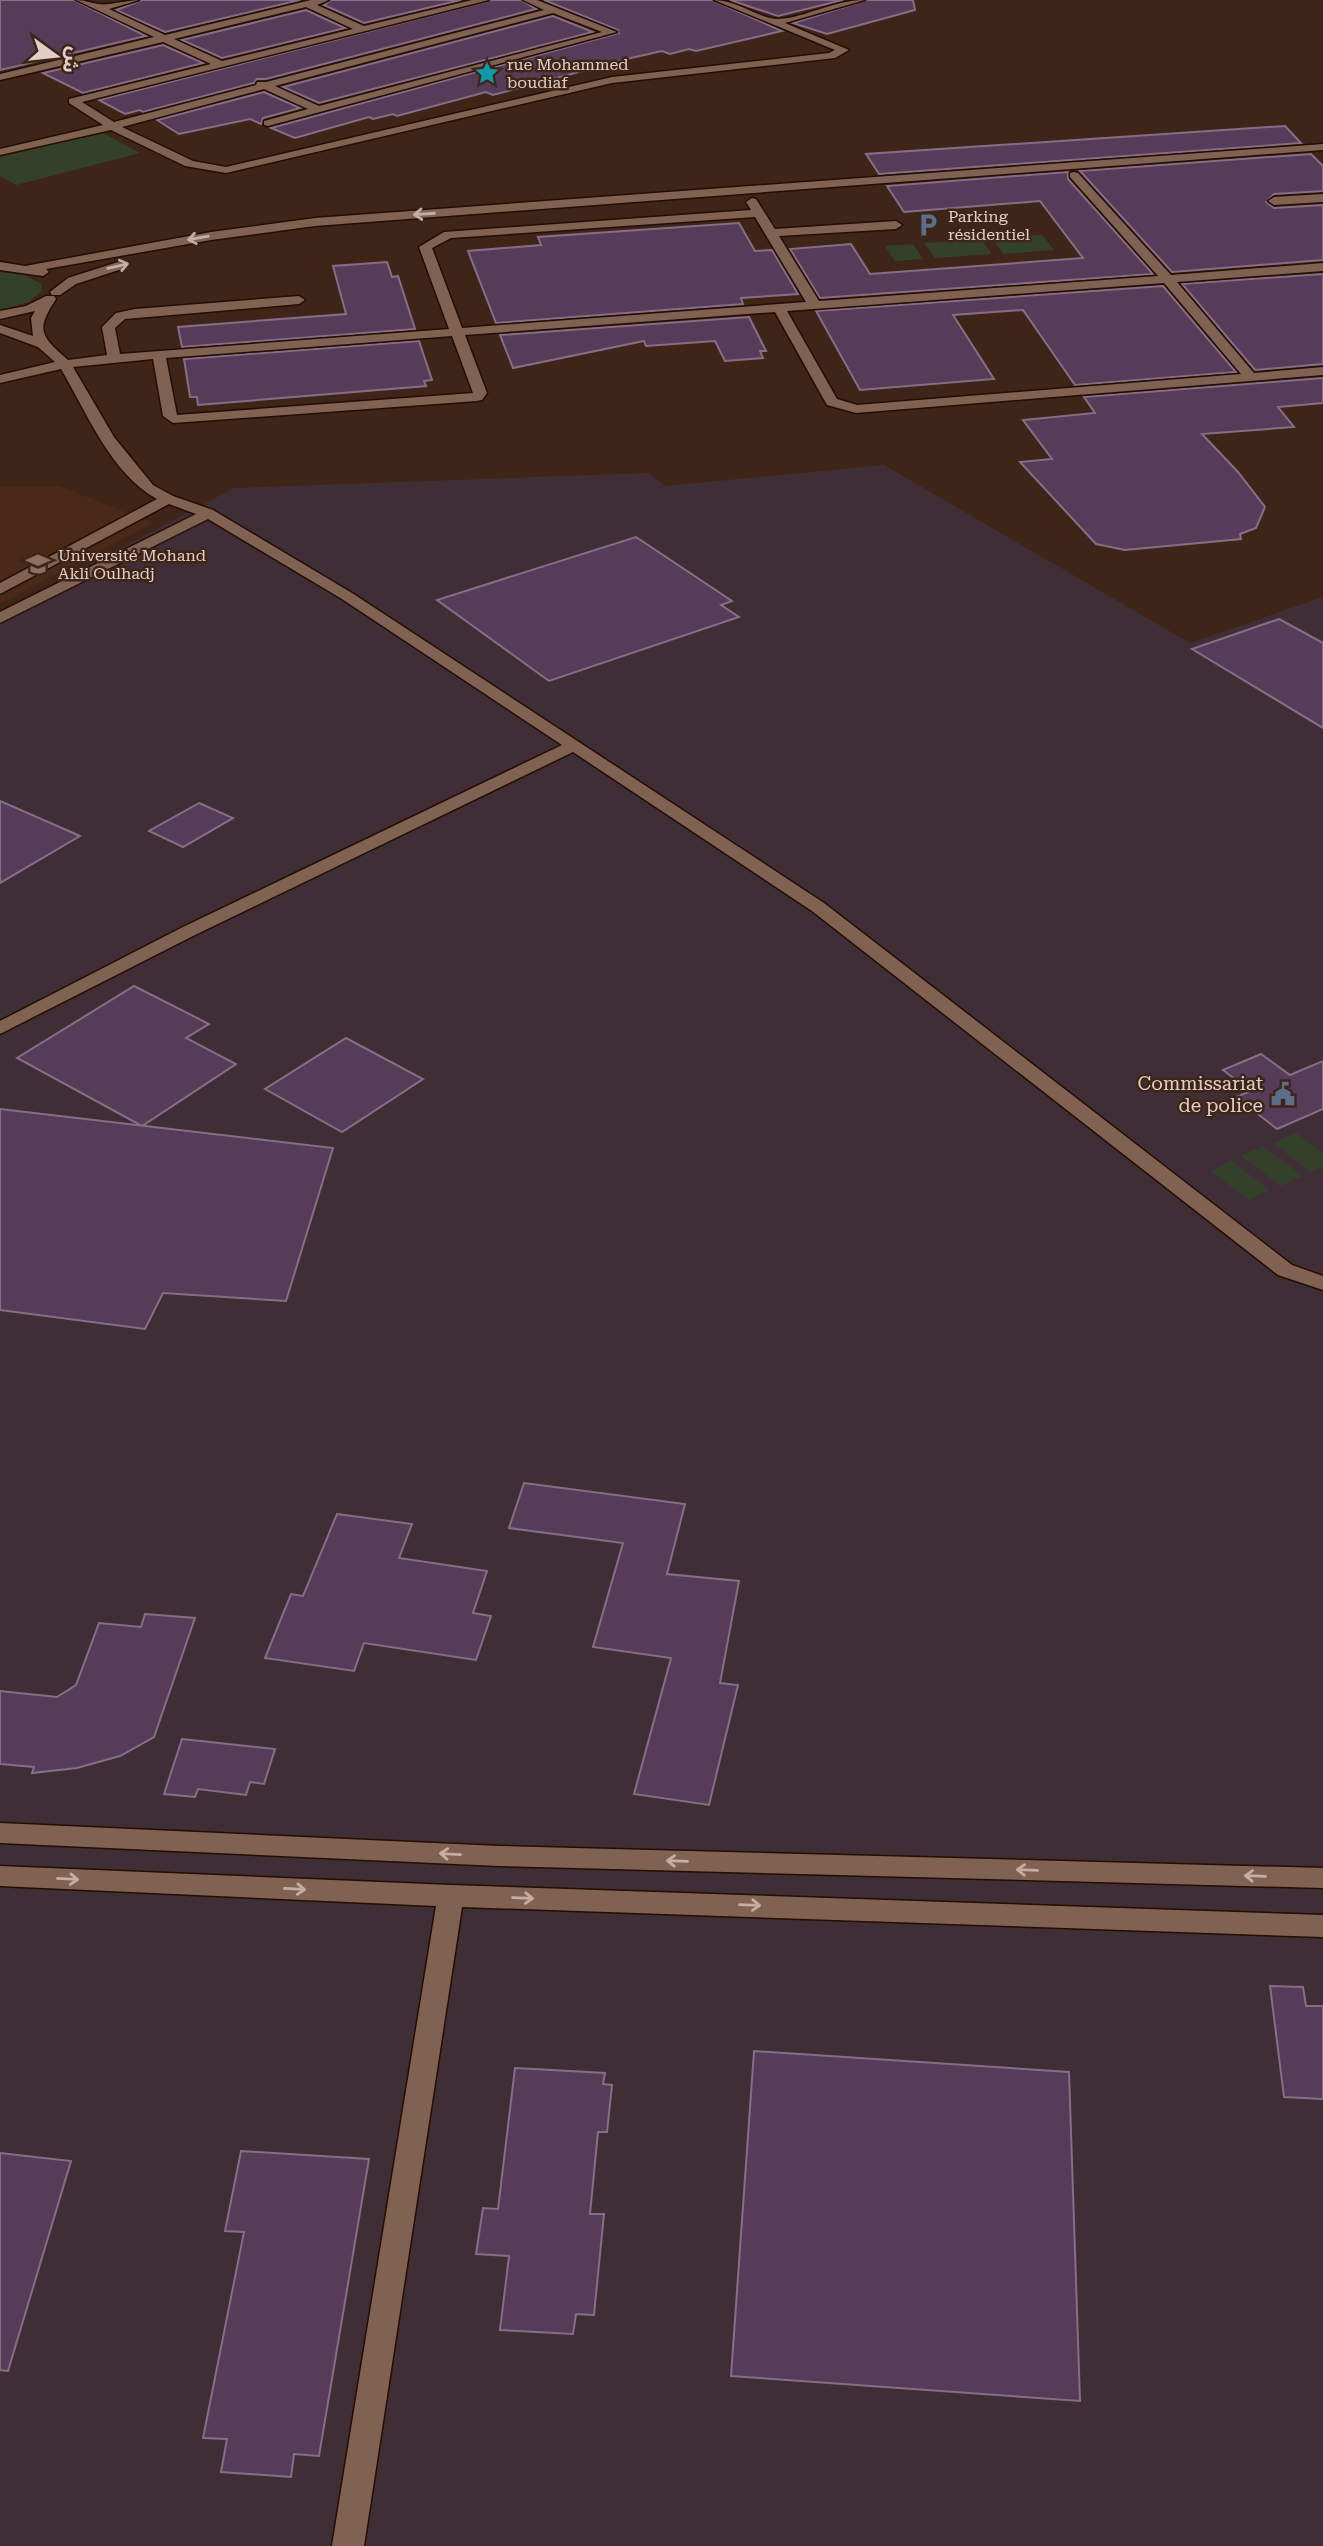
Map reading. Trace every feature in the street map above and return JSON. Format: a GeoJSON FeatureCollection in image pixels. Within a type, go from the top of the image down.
{"type":"FeatureCollection","features":[{"type":"Feature","properties":{"kind":"street"},"geometry":{"type":"LineString","coordinates":[[81,0],[242,75]]}},
{"type":"Feature","properties":{"kind":"street"},"geometry":{"type":"LineString","coordinates":[[99,8],[134,0]]}},
{"type":"Feature","properties":{"kind":"street"},"geometry":{"type":"LineString","coordinates":[[0,76],[324,0]]}},
{"type":"Feature","properties":{"kind":"street"},"geometry":{"type":"LineString","coordinates":[[484,0],[73,101],[112,126],[201,169],[226,170],[612,80],[839,55],[844,50],[719,0]]}},
{"type":"Feature","properties":{"kind":"street"},"geometry":{"type":"LineString","coordinates":[[268,123],[612,32],[528,0]]}},
{"type":"Feature","properties":{"kind":"street"},"geometry":{"type":"LineString","coordinates":[[777,22],[860,0]]}},
{"type":"Feature","properties":{"kind":"street"},"geometry":{"type":"LineString","coordinates":[[307,4],[364,30]]}},
{"type":"Feature","properties":{"kind":"street"},"geometry":{"type":"LineString","coordinates":[[0,152],[112,126],[258,82],[554,10]]}},
{"type":"Feature","properties":{"kind":"street"},"geometry":{"type":"LineString","coordinates":[[258,82],[319,110]]}},
{"type":"Feature","properties":{"kind":"street"},"geometry":{"type":"LineString","coordinates":[[3,266],[30,268],[211,236],[303,224],[747,193],[1323,147]]}},
{"type":"Feature","properties":{"kind":"street"},"geometry":{"type":"LineString","coordinates":[[0,315],[30,309],[72,281],[98,271],[176,254],[266,241],[747,193],[1074,175],[1323,157]]}},
{"type":"Feature","properties":{"kind":"street"},"geometry":{"type":"LineString","coordinates":[[1074,175],[1168,279],[1251,377]]}},
{"type":"Feature","properties":{"kind":"street"},"geometry":{"type":"LineString","coordinates":[[747,193],[814,304]]}},
{"type":"Feature","properties":{"kind":"street"},"geometry":{"type":"LineString","coordinates":[[1274,201],[1323,198]]}},
{"type":"Feature","properties":{"kind":"street"},"geometry":{"type":"LineString","coordinates":[[159,355],[170,416],[173,419],[477,397],[480,393],[425,247],[448,235],[760,213]]}},
{"type":"Feature","properties":{"kind":"street"},"geometry":{"type":"LineString","coordinates":[[772,233],[896,225]]}},
{"type":"Feature","properties":{"kind":"street"},"geometry":{"type":"LineString","coordinates":[[0,379],[65,364],[114,358],[1323,267]]}},
{"type":"Feature","properties":{"kind":"street"},"geometry":{"type":"LineString","coordinates":[[30,268],[53,278],[58,285],[37,318],[37,331],[43,344],[65,364],[108,438],[148,488],[168,499],[208,513],[347,596],[818,907],[1285,1270],[1323,1283]]}},
{"type":"Feature","properties":{"kind":"street"},"geometry":{"type":"LineString","coordinates":[[114,358],[108,327],[121,316],[299,300]]}},
{"type":"Feature","properties":{"kind":"street"},"geometry":{"type":"LineString","coordinates":[[778,307],[832,402],[856,409],[1323,371]]}},
{"type":"Feature","properties":{"kind":"street"},"geometry":{"type":"LineString","coordinates":[[0,329],[43,344]]}},
{"type":"Feature","properties":{"kind":"street"},"geometry":{"type":"LineString","coordinates":[[0,589],[168,499]]}},
{"type":"Feature","properties":{"kind":"street"},"geometry":{"type":"LineString","coordinates":[[0,618],[208,513]]}},
{"type":"Feature","properties":{"kind":"street"},"geometry":{"type":"LineString","coordinates":[[0,1028],[202,925],[575,745]]}},
{"type":"Feature","properties":{"kind":"street"},"geometry":{"type":"LineString","coordinates":[[0,1833],[499,1856],[1323,1878]]}},
{"type":"Feature","properties":{"kind":"street"},"geometry":{"type":"LineString","coordinates":[[0,1876],[451,1896],[1323,1926]]}},
{"type":"Feature","properties":{"kind":"street"},"geometry":{"type":"LineString","coordinates":[[348,2546],[451,1896]]}},
{"type":"Feature","properties":{"kind":"shaded area"},"geometry":{"type":"Polygon","coordinates":[[[884,465],[1190,643],[1323,597],[1323,2546],[0,2546],[0,612],[234,488],[649,473],[666,486],[884,465]]]}},
{"type":"Feature","properties":{"kind":"shaded area","name":"Université Mohand Akli Oulhadj"},"geometry":{"type":"Polygon","coordinates":[[[0,486],[59,486],[153,523],[0,604],[0,486]]]}},
{"type":"Feature","properties":{"kind":"green space"},"geometry":{"type":"Polygon","coordinates":[[[101,132],[140,153],[16,185],[0,176],[0,157],[101,132]]]}},
{"type":"Feature","properties":{"kind":"green space"},"geometry":{"type":"Polygon","coordinates":[[[1042,235],[1054,250],[1003,254],[992,238],[1042,235]]]}},
{"type":"Feature","properties":{"kind":"green space"},"geometry":{"type":"Polygon","coordinates":[[[981,239],[992,254],[935,258],[924,243],[981,239]]]}},
{"type":"Feature","properties":{"kind":"green space"},"geometry":{"type":"Polygon","coordinates":[[[913,244],[923,259],[895,261],[885,246],[913,244]]]}},
{"type":"Feature","properties":{"kind":"green space"},"geometry":{"type":"Polygon","coordinates":[[[0,272],[25,275],[41,284],[42,290],[29,302],[0,310],[0,272]]]}},
{"type":"Feature","properties":{"kind":"green space"},"geometry":{"type":"Polygon","coordinates":[[[1296,1133],[1323,1153],[1323,1167],[1311,1172],[1273,1143],[1296,1133]]]}},
{"type":"Feature","properties":{"kind":"green space"},"geometry":{"type":"Polygon","coordinates":[[[1263,1146],[1303,1176],[1281,1186],[1241,1156],[1263,1146]]]}},
{"type":"Feature","properties":{"kind":"green space"},"geometry":{"type":"Polygon","coordinates":[[[1231,1161],[1270,1190],[1249,1200],[1210,1171],[1231,1161]]]}},
{"type":"Feature","properties":{"kind":"building"},"geometry":{"type":"Polygon","coordinates":[[[0,0],[74,0],[146,36],[0,70],[0,0]]]}},
{"type":"Feature","properties":{"kind":"building"},"geometry":{"type":"Polygon","coordinates":[[[142,0],[300,0],[165,32],[116,10],[142,0]]]}},
{"type":"Feature","properties":{"kind":"building"},"geometry":{"type":"Polygon","coordinates":[[[331,0],[461,0],[364,23],[324,5],[331,0]]]}},
{"type":"Feature","properties":{"kind":"building"},"geometry":{"type":"Polygon","coordinates":[[[492,0],[521,0],[536,9],[266,79],[257,79],[254,83],[143,112],[140,110],[125,114],[99,100],[492,0]]]}},
{"type":"Feature","properties":{"kind":"building"},"geometry":{"type":"Polygon","coordinates":[[[544,0],[712,0],[782,31],[696,51],[689,49],[670,54],[662,51],[493,95],[486,92],[397,116],[393,114],[373,119],[369,117],[295,138],[271,128],[619,33],[618,30],[544,0]]]}},
{"type":"Feature","properties":{"kind":"building"},"geometry":{"type":"Polygon","coordinates":[[[730,0],[843,0],[778,16],[730,0]]]}},
{"type":"Feature","properties":{"kind":"building"},"geometry":{"type":"Polygon","coordinates":[[[867,0],[913,0],[915,10],[827,34],[793,23],[867,0]]]}},
{"type":"Feature","properties":{"kind":"building"},"geometry":{"type":"Polygon","coordinates":[[[306,10],[345,28],[222,58],[182,40],[306,10]]]}},
{"type":"Feature","properties":{"kind":"building"},"geometry":{"type":"Polygon","coordinates":[[[553,16],[593,32],[319,103],[283,87],[553,16]]]}},
{"type":"Feature","properties":{"kind":"building"},"geometry":{"type":"Polygon","coordinates":[[[163,45],[203,63],[83,93],[43,73],[163,45]]]}},
{"type":"Feature","properties":{"kind":"building"},"geometry":{"type":"Polygon","coordinates":[[[264,92],[300,108],[263,118],[261,124],[250,119],[179,134],[157,120],[264,92]]]}},
{"type":"Feature","properties":{"kind":"building"},"geometry":{"type":"Polygon","coordinates":[[[1285,126],[1301,143],[879,174],[866,154],[1285,126]]]}},
{"type":"Feature","properties":{"kind":"building"},"geometry":{"type":"Polygon","coordinates":[[[1311,154],[1323,166],[1323,191],[1274,194],[1266,202],[1274,208],[1323,205],[1323,260],[1172,272],[1080,171],[1311,154]]]}},
{"type":"Feature","properties":{"kind":"building"},"geometry":{"type":"Polygon","coordinates":[[[1068,172],[1068,179],[1153,274],[820,298],[790,249],[851,244],[870,274],[1083,258],[1040,201],[904,212],[887,186],[1068,172]]]}},
{"type":"Feature","properties":{"kind":"building"},"geometry":{"type":"Polygon","coordinates":[[[739,223],[755,251],[772,250],[798,294],[741,298],[743,304],[496,323],[468,251],[541,245],[538,237],[739,223]]]}},
{"type":"Feature","properties":{"kind":"building"},"geometry":{"type":"Polygon","coordinates":[[[387,262],[392,277],[398,276],[415,329],[182,347],[178,327],[346,314],[333,266],[387,262]]]}},
{"type":"Feature","properties":{"kind":"building"},"geometry":{"type":"Polygon","coordinates":[[[1323,274],[1323,364],[1255,370],[1182,284],[1323,274]]]}},
{"type":"Feature","properties":{"kind":"building"},"geometry":{"type":"Polygon","coordinates":[[[1163,286],[1236,372],[1075,385],[1023,310],[953,315],[994,379],[860,390],[816,311],[1163,286]]]}},
{"type":"Feature","properties":{"kind":"building"},"geometry":{"type":"Polygon","coordinates":[[[749,317],[766,351],[760,351],[763,358],[725,361],[715,341],[646,346],[644,341],[513,368],[500,335],[749,317]]]}},
{"type":"Feature","properties":{"kind":"building"},"geometry":{"type":"Polygon","coordinates":[[[419,341],[432,380],[424,381],[426,386],[198,405],[197,397],[190,397],[184,359],[419,341]]]}},
{"type":"Feature","properties":{"kind":"building"},"geometry":{"type":"Polygon","coordinates":[[[1323,378],[1323,403],[1278,407],[1294,427],[1202,434],[1238,472],[1265,507],[1256,528],[1240,534],[1241,539],[1125,550],[1096,544],[1020,462],[1052,459],[1023,420],[1095,413],[1084,397],[1323,378]]]}},
{"type":"Feature","properties":{"kind":"building"},"geometry":{"type":"Polygon","coordinates":[[[636,537],[732,601],[721,605],[739,617],[549,681],[437,600],[636,537]]]}},
{"type":"Feature","properties":{"kind":"building"},"geometry":{"type":"Polygon","coordinates":[[[1279,619],[1323,643],[1323,728],[1192,649],[1279,619]]]}},
{"type":"Feature","properties":{"kind":"building"},"geometry":{"type":"Polygon","coordinates":[[[0,801],[80,836],[0,883],[0,801]]]}},
{"type":"Feature","properties":{"kind":"building"},"geometry":{"type":"Polygon","coordinates":[[[199,803],[233,818],[183,847],[149,831],[199,803]]]}},
{"type":"Feature","properties":{"kind":"building"},"geometry":{"type":"Polygon","coordinates":[[[134,986],[209,1024],[186,1038],[236,1064],[142,1126],[17,1058],[134,986]]]}},
{"type":"Feature","properties":{"kind":"building"},"geometry":{"type":"Polygon","coordinates":[[[346,1038],[423,1079],[342,1132],[265,1089],[346,1038]]]}},
{"type":"Feature","properties":{"kind":"building","name":"Commissariat de police"},"geometry":{"type":"Polygon","coordinates":[[[1261,1054],[1290,1075],[1323,1061],[1323,1109],[1277,1129],[1236,1097],[1251,1091],[1223,1070],[1261,1054]]]}},
{"type":"Feature","properties":{"kind":"building"},"geometry":{"type":"Polygon","coordinates":[[[0,1109],[333,1148],[286,1301],[163,1293],[145,1329],[0,1310],[0,1109]]]}},
{"type":"Feature","properties":{"kind":"building"},"geometry":{"type":"Polygon","coordinates":[[[524,1483],[685,1504],[667,1574],[739,1581],[720,1683],[738,1685],[709,1805],[634,1794],[671,1658],[593,1647],[623,1543],[509,1528],[524,1483]]]}},
{"type":"Feature","properties":{"kind":"building"},"geometry":{"type":"Polygon","coordinates":[[[337,1514],[412,1524],[399,1558],[487,1571],[473,1613],[491,1616],[476,1660],[364,1643],[354,1671],[265,1658],[291,1594],[303,1596],[337,1514]]]}},
{"type":"Feature","properties":{"kind":"building"},"geometry":{"type":"Polygon","coordinates":[[[145,1614],[195,1618],[154,1737],[120,1756],[77,1768],[32,1773],[34,1767],[0,1764],[0,1691],[57,1697],[76,1685],[99,1623],[141,1627],[145,1614]]]}},
{"type":"Feature","properties":{"kind":"building"},"geometry":{"type":"Polygon","coordinates":[[[182,1739],[275,1749],[264,1784],[250,1782],[246,1795],[198,1789],[195,1797],[164,1794],[182,1739]]]}},
{"type":"Feature","properties":{"kind":"building"},"geometry":{"type":"Polygon","coordinates":[[[1270,1986],[1303,1987],[1306,2006],[1323,2006],[1323,2099],[1284,2097],[1270,1986]]]}},
{"type":"Feature","properties":{"kind":"building"},"geometry":{"type":"Polygon","coordinates":[[[754,2051],[1069,2072],[1080,2401],[731,2376],[754,2051]]]}},
{"type":"Feature","properties":{"kind":"building"},"geometry":{"type":"Polygon","coordinates":[[[515,2068],[605,2073],[603,2084],[612,2085],[607,2132],[598,2132],[590,2214],[604,2214],[594,2315],[576,2314],[573,2334],[500,2330],[509,2256],[476,2254],[483,2208],[498,2209],[515,2068]]]}},
{"type":"Feature","properties":{"kind":"building"},"geometry":{"type":"Polygon","coordinates":[[[241,2151],[369,2159],[319,2456],[294,2454],[291,2477],[221,2472],[227,2439],[203,2438],[244,2232],[225,2231],[241,2151]]]}},
{"type":"Feature","properties":{"kind":"building"},"geometry":{"type":"Polygon","coordinates":[[[0,2153],[71,2161],[8,2371],[0,2370],[0,2153]]]}},
{"type":"Feature","properties":{"kind":"place","name":"rue Mohammed boudiaf"},"geometry":{"type":"Point","coordinates":[487,73]}},
{"type":"Feature","properties":{"kind":"place","name":"Parking résidentiel"},"geometry":{"type":"Point","coordinates":[928,225]}},
{"type":"Feature","properties":{"kind":"place","name":"Université Mohand Akli Oulhadj"},"geometry":{"type":"Point","coordinates":[38,564]}},
{"type":"Feature","properties":{"kind":"place","name":"Commissariat de police"},"geometry":{"type":"Point","coordinates":[1283,1094]}}]}
